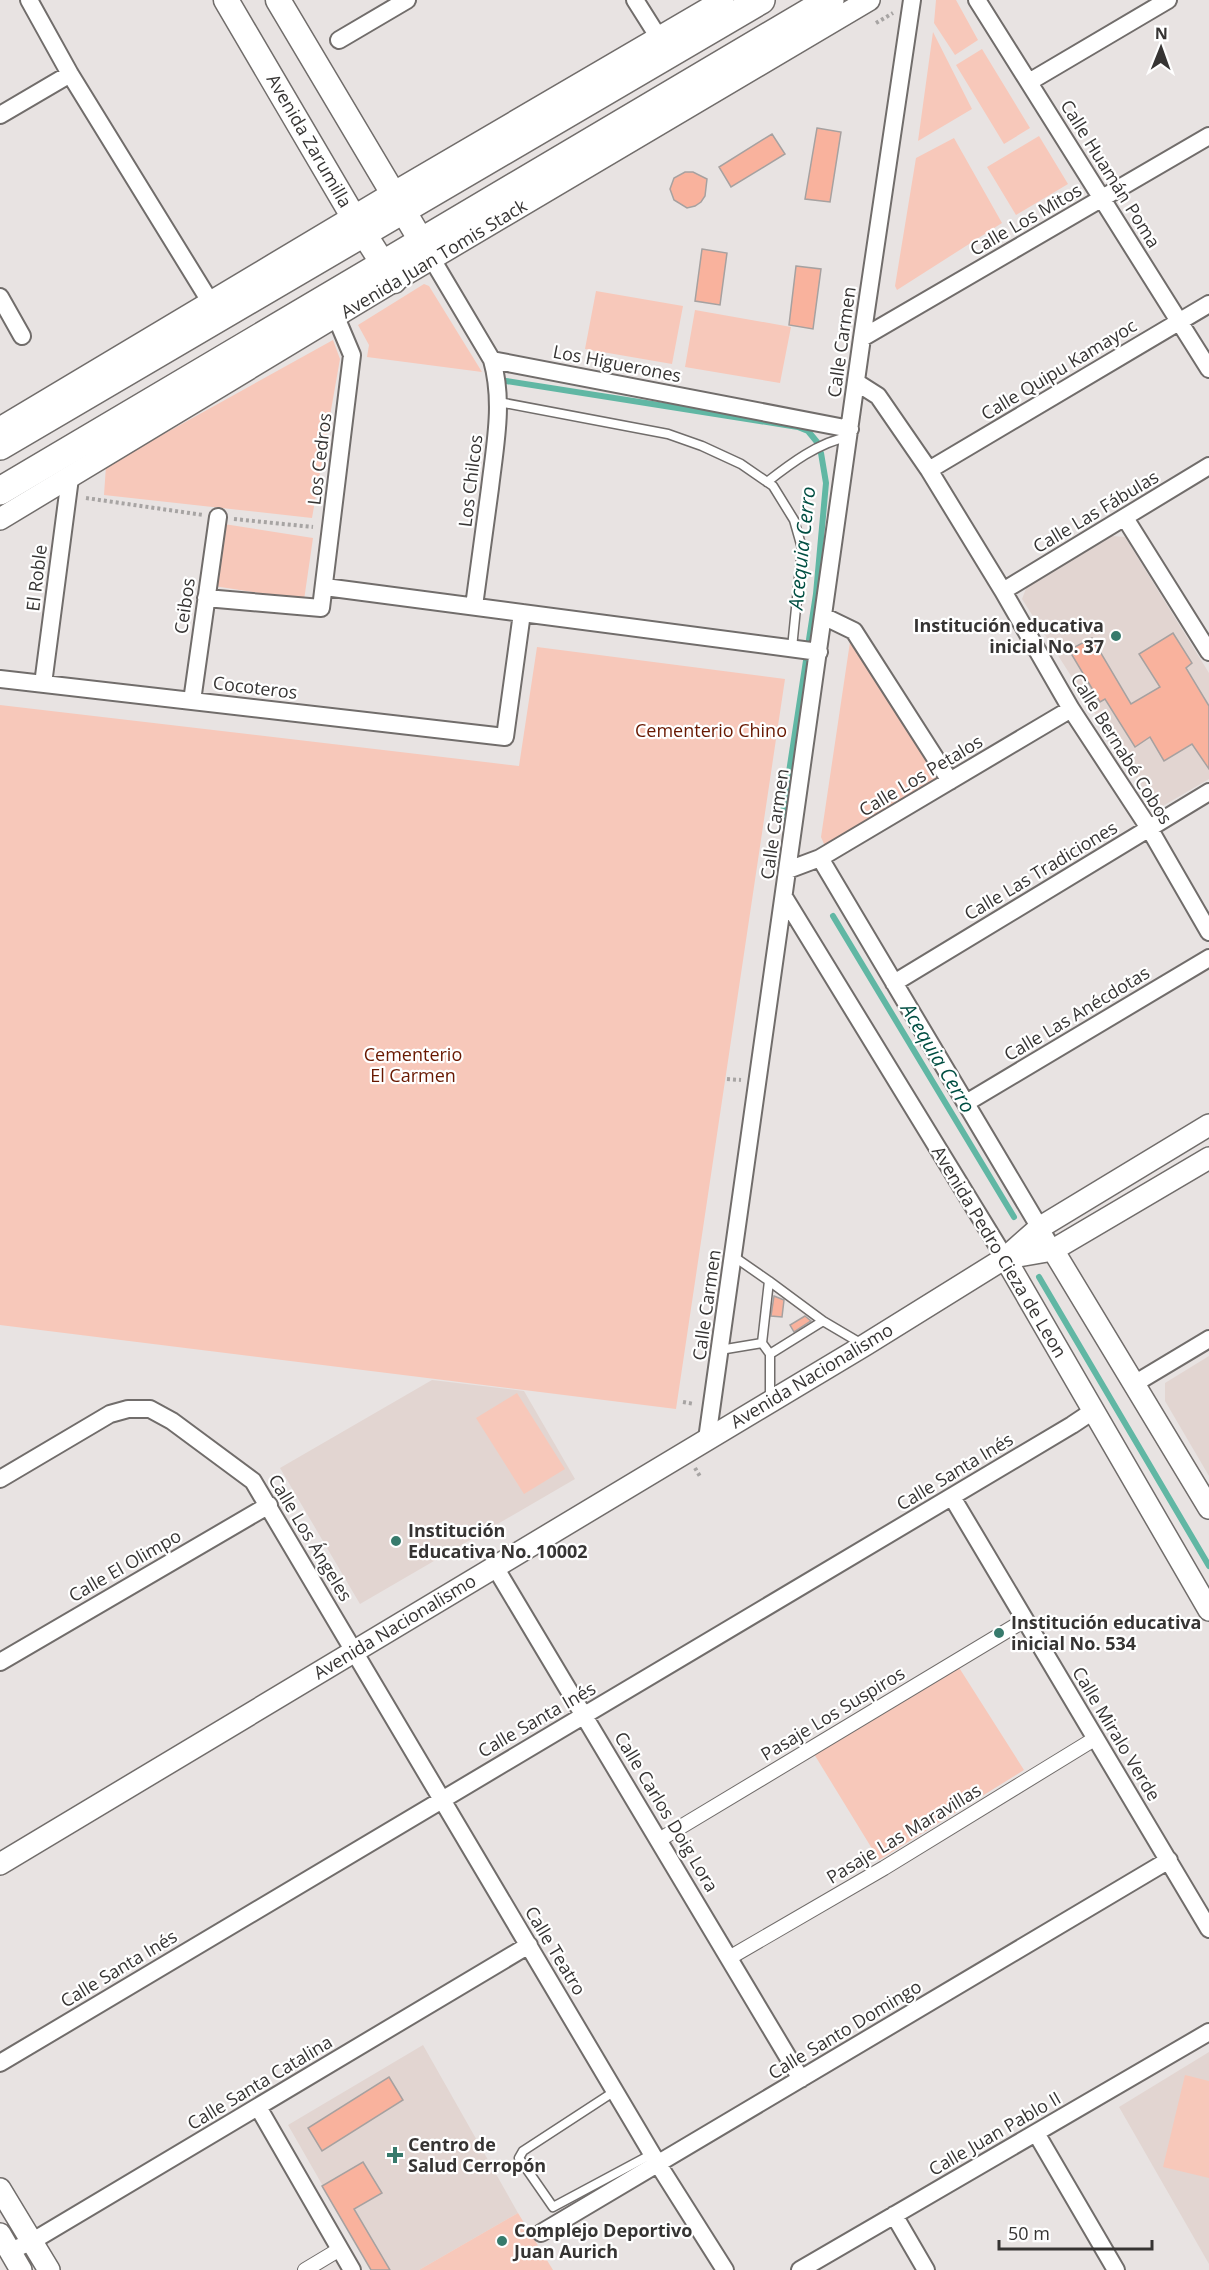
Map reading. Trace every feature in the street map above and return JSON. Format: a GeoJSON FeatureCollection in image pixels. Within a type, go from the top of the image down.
{"type":"FeatureCollection","features":[{"type":"Feature","properties":{"kind":"main road","name":"Avenida Zarumilla"},"geometry":{"type":"LineString","coordinates":[[226,0],[389,273]]}},
{"type":"Feature","properties":{"kind":"main road"},"geometry":{"type":"LineString","coordinates":[[278,0],[427,251]]}},
{"type":"Feature","properties":{"kind":"main road"},"geometry":{"type":"LineString","coordinates":[[0,446],[398,202],[761,0]]}},
{"type":"Feature","properties":{"kind":"main road","name":"Avenida Juan Tomis Stack"},"geometry":{"type":"LineString","coordinates":[[0,491],[427,251],[830,0]]}},
{"type":"Feature","properties":{"kind":"street"},"geometry":{"type":"LineString","coordinates":[[29,0],[70,75],[211,303]]}},
{"type":"Feature","properties":{"kind":"street"},"geometry":{"type":"LineString","coordinates":[[339,40],[406,0]]}},
{"type":"Feature","properties":{"kind":"street"},"geometry":{"type":"LineString","coordinates":[[635,0],[659,38]]}},
{"type":"Feature","properties":{"kind":"street"},"geometry":{"type":"LineString","coordinates":[[398,202],[723,0]]}},
{"type":"Feature","properties":{"kind":"street","name":"Avenida Juan Tomis Stack"},"geometry":{"type":"LineString","coordinates":[[427,251],[869,0]]}},
{"type":"Feature","properties":{"kind":"street","name":"Calle Carmen"},"geometry":{"type":"LineString","coordinates":[[707,1439],[862,338],[912,0]]}},
{"type":"Feature","properties":{"kind":"street","name":"Calle Huamán Poma"},"geometry":{"type":"LineString","coordinates":[[977,0],[1209,369]]}},
{"type":"Feature","properties":{"kind":"street"},"geometry":{"type":"LineString","coordinates":[[1029,82],[1168,0]]}},
{"type":"Feature","properties":{"kind":"street"},"geometry":{"type":"LineString","coordinates":[[0,115],[70,75]]}},
{"type":"Feature","properties":{"kind":"street","name":"Calle Los Mitos"},"geometry":{"type":"LineString","coordinates":[[862,338],[1209,136]]}},
{"type":"Feature","properties":{"kind":"street"},"geometry":{"type":"LineString","coordinates":[[0,428],[211,303],[359,226]]}},
{"type":"Feature","properties":{"kind":"street"},"geometry":{"type":"LineString","coordinates":[[427,251],[492,360]]}},
{"type":"Feature","properties":{"kind":"street","name":"Avenida Juan Tomis Stack"},"geometry":{"type":"LineString","coordinates":[[0,519],[69,487],[336,317],[389,273]]}},
{"type":"Feature","properties":{"kind":"street"},"geometry":{"type":"LineString","coordinates":[[0,297],[22,336]]}},
{"type":"Feature","properties":{"kind":"street","name":"Calle Quipu Kamayoc"},"geometry":{"type":"LineString","coordinates":[[929,470],[1209,304]]}},
{"type":"Feature","properties":{"kind":"street","name":"Los Cedros"},"geometry":{"type":"LineString","coordinates":[[206,598],[321,608],[352,355],[336,317]]}},
{"type":"Feature","properties":{"kind":"street","name":"Los Chilcos"},"geometry":{"type":"LineString","coordinates":[[474,606],[499,402],[492,360]]}},
{"type":"Feature","properties":{"kind":"street","name":"Los Higuerones"},"geometry":{"type":"LineString","coordinates":[[492,360],[849,433]]}},
{"type":"Feature","properties":{"kind":"street","name":"Calle Bernabé Cobos"},"geometry":{"type":"LineString","coordinates":[[856,382],[878,396],[929,470],[1003,591],[1071,709],[1149,828],[1209,932]]}},
{"type":"Feature","properties":{"kind":"street","name":"Calle Las Fábulas"},"geometry":{"type":"LineString","coordinates":[[1003,591],[1209,466]]}},
{"type":"Feature","properties":{"kind":"street","name":"El Roble"},"geometry":{"type":"LineString","coordinates":[[43,684],[69,487]]}},
{"type":"Feature","properties":{"kind":"street","name":"Ceibos"},"geometry":{"type":"LineString","coordinates":[[192,701],[218,517]]}},
{"type":"Feature","properties":{"kind":"street"},"geometry":{"type":"LineString","coordinates":[[1125,518],[1209,652]]}},
{"type":"Feature","properties":{"kind":"street"},"geometry":{"type":"LineString","coordinates":[[325,587],[819,652]]}},
{"type":"Feature","properties":{"kind":"street","name":"Cocoteros"},"geometry":{"type":"LineString","coordinates":[[0,679],[505,737],[522,613]]}},
{"type":"Feature","properties":{"kind":"street"},"geometry":{"type":"LineString","coordinates":[[823,616],[854,631],[950,781]]}},
{"type":"Feature","properties":{"kind":"street","name":"Calle Los Petalos"},"geometry":{"type":"LineString","coordinates":[[788,870],[820,858],[1071,709]]}},
{"type":"Feature","properties":{"kind":"street","name":"Calle Las Tradiciones"},"geometry":{"type":"LineString","coordinates":[[894,983],[1209,792]]}},
{"type":"Feature","properties":{"kind":"street"},"geometry":{"type":"LineString","coordinates":[[820,858],[1209,1508]]}},
{"type":"Feature","properties":{"kind":"street","name":"Avenida Pedro Cieza de Leon"},"geometry":{"type":"LineString","coordinates":[[784,897],[1005,1258],[1209,1610]]}},
{"type":"Feature","properties":{"kind":"street","name":"Calle Las Anécdotas"},"geometry":{"type":"LineString","coordinates":[[966,1103],[1209,958]]}},
{"type":"Feature","properties":{"kind":"street"},"geometry":{"type":"LineString","coordinates":[[1005,1258],[1040,1227],[1209,1125]]}},
{"type":"Feature","properties":{"kind":"street"},"geometry":{"type":"LineString","coordinates":[[1005,1258],[1053,1250],[1209,1158]]}},
{"type":"Feature","properties":{"kind":"street","name":"Avenida Nacionalismo"},"geometry":{"type":"LineString","coordinates":[[0,1864],[865,1345],[1005,1258]]}},
{"type":"Feature","properties":{"kind":"street"},"geometry":{"type":"LineString","coordinates":[[1134,1384],[1209,1339]]}},
{"type":"Feature","properties":{"kind":"street","name":"Calle Los Ángeles"},"geometry":{"type":"LineString","coordinates":[[0,1479],[110,1414],[129,1409],[150,1409],[172,1421],[253,1480],[355,1651]]}},
{"type":"Feature","properties":{"kind":"street","name":"Calle Santa Inés"},"geometry":{"type":"LineString","coordinates":[[0,2063],[1093,1411]]}},
{"type":"Feature","properties":{"kind":"street","name":"Calle Miralo Verde"},"geometry":{"type":"LineString","coordinates":[[952,1497],[1209,1929]]}},
{"type":"Feature","properties":{"kind":"street","name":"Calle El Olimpo"},"geometry":{"type":"LineString","coordinates":[[0,1662],[269,1505]]}},
{"type":"Feature","properties":{"kind":"street","name":"Calle Carlos Doig Lora"},"geometry":{"type":"LineString","coordinates":[[495,1567],[801,2079]]}},
{"type":"Feature","properties":{"kind":"street","name":"Pasaje Los Suspiros"},"geometry":{"type":"LineString","coordinates":[[659,1840],[1025,1620]]}},
{"type":"Feature","properties":{"kind":"street","name":"Calle Teatro"},"geometry":{"type":"LineString","coordinates":[[355,1651],[655,2159],[725,2270]]}},
{"type":"Feature","properties":{"kind":"street","name":"Pasaje Las Maravillas"},"geometry":{"type":"LineString","coordinates":[[729,1958],[884,1868],[1096,1738]]}},
{"type":"Feature","properties":{"kind":"street","name":"Calle Santo Domingo"},"geometry":{"type":"LineString","coordinates":[[541,2233],[655,2159],[801,2079],[1169,1860]]}},
{"type":"Feature","properties":{"kind":"street","name":"Calle Santa Catalina"},"geometry":{"type":"LineString","coordinates":[[3,2247],[32,2242],[529,1945]]}},
{"type":"Feature","properties":{"kind":"street","name":"Calle Juan Pablo II"},"geometry":{"type":"LineString","coordinates":[[800,2270],[1209,2032]]}},
{"type":"Feature","properties":{"kind":"street"},"geometry":{"type":"LineString","coordinates":[[258,2106],[352,2270]]}},
{"type":"Feature","properties":{"kind":"street"},"geometry":{"type":"LineString","coordinates":[[1035,2133],[1116,2270]]}},
{"type":"Feature","properties":{"kind":"street"},"geometry":{"type":"LineString","coordinates":[[0,2189],[49,2270]]}},
{"type":"Feature","properties":{"kind":"street"},"geometry":{"type":"LineString","coordinates":[[894,2215],[926,2270]]}},
{"type":"Feature","properties":{"kind":"street"},"geometry":{"type":"LineString","coordinates":[[3,2247],[21,2270]]}},
{"type":"Feature","properties":{"kind":"street"},"geometry":{"type":"LineString","coordinates":[[305,2270],[340,2249]]}},
{"type":"Feature","properties":{"kind":"lane"},"geometry":{"type":"LineString","coordinates":[[499,402],[668,434],[702,446],[741,464],[773,486],[794,520],[802,548],[792,648]]}},
{"type":"Feature","properties":{"kind":"lane"},"geometry":{"type":"LineString","coordinates":[[766,482],[788,466],[849,433]]}},
{"type":"Feature","properties":{"kind":"lane"},"geometry":{"type":"LineString","coordinates":[[733,1256],[823,1322],[865,1345]]}},
{"type":"Feature","properties":{"kind":"lane"},"geometry":{"type":"LineString","coordinates":[[768,1281],[762,1343],[770,1354],[770,1402]]}},
{"type":"Feature","properties":{"kind":"lane"},"geometry":{"type":"LineString","coordinates":[[770,1354],[823,1322]]}},
{"type":"Feature","properties":{"kind":"lane"},"geometry":{"type":"LineString","coordinates":[[720,1350],[762,1343]]}},
{"type":"Feature","properties":{"kind":"lane"},"geometry":{"type":"LineString","coordinates":[[615,2091],[524,2151],[519,2158],[553,2207],[655,2159]]}},
{"type":"Feature","properties":{"kind":"path"},"geometry":{"type":"LineString","coordinates":[[69,487],[218,517],[332,529]]}},
{"type":"Feature","properties":{"kind":"shaded area","name":"Institución educativa inicial No. 37"},"geometry":{"type":"Polygon","coordinates":[[[1112,536],[1125,537],[1209,673],[1209,779],[1161,807],[1154,806],[1022,599],[1027,586],[1112,536]]]}},
{"type":"Feature","properties":{"kind":"shaded area"},"geometry":{"type":"Polygon","coordinates":[[[1209,1356],[1209,1476],[1165,1401],[1165,1383],[1209,1356]]]}},
{"type":"Feature","properties":{"kind":"shaded area","name":"Institución Educativa No. 10002"},"geometry":{"type":"Polygon","coordinates":[[[432,1380],[524,1391],[575,1479],[360,1604],[280,1468],[432,1380]]]}},
{"type":"Feature","properties":{"kind":"shaded area","name":"Centro de Salud Cerropón"},"geometry":{"type":"Polygon","coordinates":[[[423,2045],[518,2213],[419,2270],[371,2270],[288,2125],[423,2045]]]}},
{"type":"Feature","properties":{"kind":"shaded area"},"geometry":{"type":"Polygon","coordinates":[[[1209,2052],[1209,2264],[1119,2107],[1209,2052]]]}},
{"type":"Feature","properties":{"kind":"green space"},"geometry":{"type":"Polygon","coordinates":[[[936,0],[956,0],[978,40],[955,55],[934,23],[936,0]]]}},
{"type":"Feature","properties":{"kind":"green space"},"geometry":{"type":"Polygon","coordinates":[[[933,32],[972,109],[918,141],[933,32]]]}},
{"type":"Feature","properties":{"kind":"green space"},"geometry":{"type":"Polygon","coordinates":[[[982,49],[1030,128],[1004,144],[956,65],[982,49]]]}},
{"type":"Feature","properties":{"kind":"green space"},"geometry":{"type":"Polygon","coordinates":[[[1039,136],[1068,184],[1016,215],[987,167],[1039,136]]]}},
{"type":"Feature","properties":{"kind":"green space"},"geometry":{"type":"Polygon","coordinates":[[[954,138],[1002,223],[897,290],[895,286],[916,158],[954,138]]]}},
{"type":"Feature","properties":{"kind":"green space"},"geometry":{"type":"Polygon","coordinates":[[[424,284],[429,286],[482,372],[367,357],[369,345],[358,325],[424,284]]]}},
{"type":"Feature","properties":{"kind":"green space"},"geometry":{"type":"Polygon","coordinates":[[[596,291],[683,306],[672,364],[585,349],[596,291]]]}},
{"type":"Feature","properties":{"kind":"green space"},"geometry":{"type":"Polygon","coordinates":[[[695,310],[791,327],[780,383],[685,367],[695,310]]]}},
{"type":"Feature","properties":{"kind":"green space"},"geometry":{"type":"Polygon","coordinates":[[[333,340],[340,359],[312,518],[104,495],[106,466],[333,340]]]}},
{"type":"Feature","properties":{"kind":"green space"},"geometry":{"type":"Polygon","coordinates":[[[224,524],[313,538],[304,600],[214,586],[224,524]]]}},
{"type":"Feature","properties":{"kind":"green space"},"geometry":{"type":"Polygon","coordinates":[[[850,642],[856,646],[939,778],[828,845],[824,844],[821,837],[850,642]]]}},
{"type":"Feature","properties":{"kind":"green space","name":"Cementerio El Carmen"},"geometry":{"type":"Polygon","coordinates":[[[537,647],[785,679],[676,1409],[0,1325],[0,705],[519,766],[537,647]]]}},
{"type":"Feature","properties":{"kind":"green space"},"geometry":{"type":"Polygon","coordinates":[[[517,1393],[565,1469],[524,1494],[476,1418],[517,1393]]]}},
{"type":"Feature","properties":{"kind":"green space"},"geometry":{"type":"Polygon","coordinates":[[[958,1666],[1024,1770],[879,1860],[814,1754],[958,1666]]]}},
{"type":"Feature","properties":{"kind":"green space"},"geometry":{"type":"Polygon","coordinates":[[[1185,2075],[1209,2081],[1209,2178],[1163,2167],[1185,2075]]]}},
{"type":"Feature","properties":{"kind":"green space","name":"Complejo Deportivo Juan Aurich"},"geometry":{"type":"Polygon","coordinates":[[[518,2213],[553,2270],[419,2270],[518,2213]]]}},
{"type":"Feature","properties":{"kind":"building"},"geometry":{"type":"Polygon","coordinates":[[[817,128],[841,132],[830,202],[805,199],[817,128]]]}},
{"type":"Feature","properties":{"kind":"building"},"geometry":{"type":"Polygon","coordinates":[[[772,134],[785,154],[731,187],[719,167],[772,134]]]}},
{"type":"Feature","properties":{"kind":"building"},"geometry":{"type":"Polygon","coordinates":[[[685,172],[693,172],[707,179],[705,196],[701,202],[687,208],[674,200],[670,189],[674,178],[685,172]]]}},
{"type":"Feature","properties":{"kind":"building"},"geometry":{"type":"Polygon","coordinates":[[[702,249],[727,253],[720,305],[695,301],[702,249]]]}},
{"type":"Feature","properties":{"kind":"building"},"geometry":{"type":"Polygon","coordinates":[[[796,266],[821,269],[813,329],[789,325],[796,266]]]}},
{"type":"Feature","properties":{"kind":"building"},"geometry":{"type":"Polygon","coordinates":[[[1173,633],[1192,663],[1186,668],[1209,706],[1209,769],[1192,744],[1164,761],[1150,737],[1135,747],[1105,699],[1100,702],[1069,650],[1092,638],[1131,704],[1160,687],[1139,654],[1173,633]]]}},
{"type":"Feature","properties":{"kind":"building"},"geometry":{"type":"Polygon","coordinates":[[[774,1296],[784,1300],[782,1317],[771,1316],[774,1296]]]}},
{"type":"Feature","properties":{"kind":"building"},"geometry":{"type":"Polygon","coordinates":[[[805,1316],[811,1321],[794,1332],[790,1325],[805,1316]]]}},
{"type":"Feature","properties":{"kind":"building"},"geometry":{"type":"Polygon","coordinates":[[[389,2077],[403,2100],[322,2151],[308,2128],[389,2077]]]}},
{"type":"Feature","properties":{"kind":"building"},"geometry":{"type":"Polygon","coordinates":[[[363,2162],[382,2193],[354,2209],[390,2270],[371,2270],[322,2186],[363,2162]]]}},
{"type":"Feature","properties":{"kind":"waterway"},"geometry":{"type":"LineString","coordinates":[[506,381],[798,427],[808,431],[817,442]]}},
{"type":"Feature","properties":{"kind":"waterway","name":"Acequia Cerro"},"geometry":{"type":"LineString","coordinates":[[808,646],[816,594],[826,483],[821,453]]}},
{"type":"Feature","properties":{"kind":"waterway","name":"Acequia Cerro"},"geometry":{"type":"LineString","coordinates":[[782,818],[807,654]]}},
{"type":"Feature","properties":{"kind":"waterway","name":"Acequia Cerro"},"geometry":{"type":"LineString","coordinates":[[833,916],[1014,1217]]}},
{"type":"Feature","properties":{"kind":"waterway","name":"Acequia Cerro"},"geometry":{"type":"LineString","coordinates":[[1039,1277],[1209,1566]]}},
{"type":"Feature","properties":{"kind":"place","name":"Institución educativa inicial No. 37"},"geometry":{"type":"Point","coordinates":[1116,636]}},
{"type":"Feature","properties":{"kind":"place","name":"Institución Educativa No. 10002"},"geometry":{"type":"Point","coordinates":[396,1541]}},
{"type":"Feature","properties":{"kind":"place","name":"Institución educativa inicial No. 534"},"geometry":{"type":"Point","coordinates":[999,1633]}},
{"type":"Feature","properties":{"kind":"place","name":"Centro de Salud Cerropón"},"geometry":{"type":"Point","coordinates":[395,2155]}},
{"type":"Feature","properties":{"kind":"place","name":"Complejo Deportivo Juan Aurich"},"geometry":{"type":"Point","coordinates":[502,2241]}},
{"type":"Feature","properties":{"kind":"park label","name":"Cementerio Chino"},"geometry":{"type":"Point","coordinates":[711,731]}}]}
